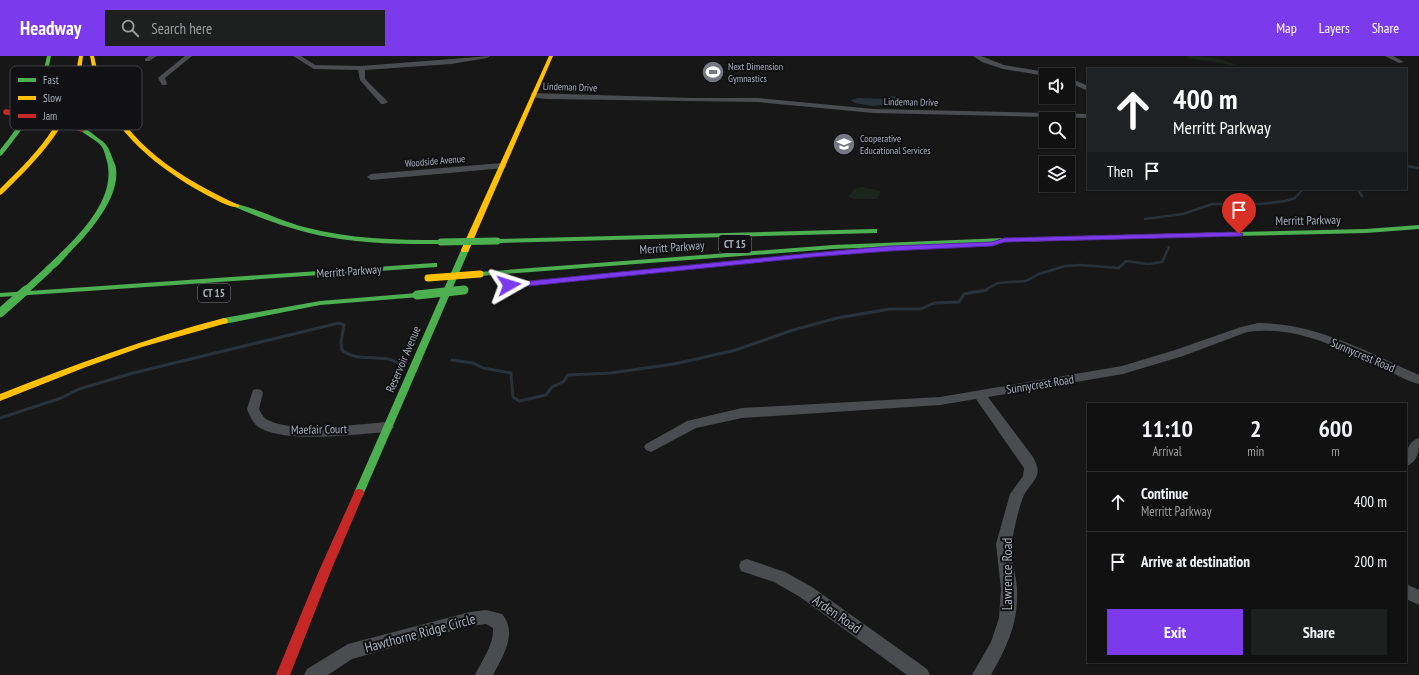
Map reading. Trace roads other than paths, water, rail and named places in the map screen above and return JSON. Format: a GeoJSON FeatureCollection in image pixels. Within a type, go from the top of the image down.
{"type":"FeatureCollection","features":[{"type":"Feature","properties":{"kind":"main road"},"geometry":{"type":"LineString","coordinates":[[47,66],[49,56]]}},
{"type":"Feature","properties":{"kind":"main road"},"geometry":{"type":"LineString","coordinates":[[79,66],[81,56]]}},
{"type":"Feature","properties":{"kind":"main road","name":"CT 15"},"geometry":{"type":"LineString","coordinates":[[92,56],[94,66]]}},
{"type":"Feature","properties":{"kind":"main road","name":"Reservoir Avenue"},"geometry":{"type":"LineString","coordinates":[[283,675],[324,574],[387,427],[551,56]]}},
{"type":"Feature","properties":{"kind":"main road"},"geometry":{"type":"LineString","coordinates":[[0,154],[19,130]]}},
{"type":"Feature","properties":{"kind":"main road"},"geometry":{"type":"LineString","coordinates":[[0,193],[40,150],[54,130]]}},
{"type":"Feature","properties":{"kind":"main road"},"geometry":{"type":"LineString","coordinates":[[0,313],[49,269],[72,244],[98,212],[110,191],[114,180],[114,163],[108,151],[99,140],[84,130]]}},
{"type":"Feature","properties":{"kind":"main road","name":"CT 15"},"geometry":{"type":"LineString","coordinates":[[126,130],[143,148],[161,162],[185,180],[216,198],[254,214],[291,227],[329,235],[393,241],[440,242],[883,233],[738,244]]}},
{"type":"Feature","properties":{"kind":"main road","name":"Merritt Parkway"},"geometry":{"type":"LineString","coordinates":[[424,278],[833,247],[1004,240],[1366,231],[1419,227]]}},
{"type":"Feature","properties":{"kind":"main road"},"geometry":{"type":"LineString","coordinates":[[639,271],[883,249],[992,244],[1004,240]]}},
{"type":"Feature","properties":{"kind":"main road","name":"Merritt Parkway"},"geometry":{"type":"LineString","coordinates":[[0,295],[471,263]]}},
{"type":"Feature","properties":{"kind":"main road"},"geometry":{"type":"LineString","coordinates":[[38,373],[192,329],[289,308],[346,300],[468,290]]}},
{"type":"Feature","properties":{"kind":"main road"},"geometry":{"type":"LineString","coordinates":[[0,307],[24,306]]}},
{"type":"Feature","properties":{"kind":"main road"},"geometry":{"type":"LineString","coordinates":[[0,398],[53,375],[192,329]]}},
{"type":"Feature","properties":{"kind":"street"},"geometry":{"type":"LineString","coordinates":[[147,60],[154,56]]}},
{"type":"Feature","properties":{"kind":"street"},"geometry":{"type":"LineString","coordinates":[[164,84],[161,78],[189,56]]}},
{"type":"Feature","properties":{"kind":"street"},"geometry":{"type":"LineString","coordinates":[[296,56],[314,66],[361,68],[487,56]]}},
{"type":"Feature","properties":{"kind":"street"},"geometry":{"type":"LineString","coordinates":[[976,56],[988,63],[998,66],[1039,73]]}},
{"type":"Feature","properties":{"kind":"street"},"geometry":{"type":"LineString","coordinates":[[1388,56],[1401,62]]}},
{"type":"Feature","properties":{"kind":"street"},"geometry":{"type":"LineString","coordinates":[[361,68],[362,79],[384,102]]}},
{"type":"Feature","properties":{"kind":"street"},"geometry":{"type":"LineString","coordinates":[[1075,82],[1087,88]]}},
{"type":"Feature","properties":{"kind":"street","name":"Lindeman Drive"},"geometry":{"type":"LineString","coordinates":[[534,95],[546,97],[734,99],[789,102],[874,111],[1087,116]]}},
{"type":"Feature","properties":{"kind":"street","name":"Woodside Avenue"},"geometry":{"type":"LineString","coordinates":[[371,177],[502,166]]}},
{"type":"Feature","properties":{"kind":"street","name":"Sunnycrest Road"},"geometry":{"type":"LineString","coordinates":[[651,446],[692,424],[742,413],[940,401],[1123,370],[1179,353],[1245,329],[1258,327],[1274,327],[1300,332],[1334,342],[1419,380]]}},
{"type":"Feature","properties":{"kind":"street","name":"Maefair Court"},"geometry":{"type":"LineString","coordinates":[[257,393],[253,409],[261,422],[278,429],[299,432],[387,427]]}},
{"type":"Feature","properties":{"kind":"street","name":"Lawrence Road"},"geometry":{"type":"LineString","coordinates":[[979,394],[1028,461],[1031,472],[1029,481],[1017,494],[1004,544],[1009,589],[1007,618],[999,645],[981,675]]}},
{"type":"Feature","properties":{"kind":"street"},"geometry":{"type":"LineString","coordinates":[[1407,460],[1419,443]]}},
{"type":"Feature","properties":{"kind":"street","name":"Arden Road"},"geometry":{"type":"LineString","coordinates":[[747,566],[779,577],[806,592],[921,675]]}},
{"type":"Feature","properties":{"kind":"street"},"geometry":{"type":"LineString","coordinates":[[1407,591],[1419,598]]}},
{"type":"Feature","properties":{"kind":"street","name":"Hawthorne Ridge Circle"},"geometry":{"type":"LineString","coordinates":[[313,675],[348,652],[470,619],[487,616],[497,621],[500,625],[502,634],[499,646],[484,675]]}},
{"type":"Feature","properties":{"kind":"waterway"},"geometry":{"type":"LineString","coordinates":[[1407,166],[1419,168]]}},
{"type":"Feature","properties":{"kind":"waterway"},"geometry":{"type":"LineString","coordinates":[[1145,219],[1183,214],[1212,204],[1261,204],[1285,201],[1295,198],[1302,190]]}},
{"type":"Feature","properties":{"kind":"waterway"},"geometry":{"type":"LineString","coordinates":[[1358,190],[1362,196]]}},
{"type":"Feature","properties":{"kind":"waterway"},"geometry":{"type":"LineString","coordinates":[[984,291],[998,283],[1026,281],[1039,274],[1065,266],[1080,265],[1119,268],[1126,261],[1148,264],[1162,262],[1169,247]]}},
{"type":"Feature","properties":{"kind":"waterway"},"geometry":{"type":"LineString","coordinates":[[452,360],[473,363],[483,368],[511,373],[513,397],[519,401],[546,395],[552,387],[563,382],[568,375],[611,373],[674,364],[736,350],[790,331],[837,318],[890,309],[921,309],[934,303],[959,302],[964,294],[984,291]]}},
{"type":"Feature","properties":{"kind":"waterway"},"geometry":{"type":"LineString","coordinates":[[0,418],[61,398],[79,389],[133,373],[339,323],[344,325],[341,342],[342,350],[353,356],[388,359],[403,365]]}},
{"type":"Feature","properties":{"kind":"place","name":"Next Dimension Gymnastics"},"geometry":{"type":"Point","coordinates":[713,72]}},
{"type":"Feature","properties":{"kind":"place","name":"Cooperative Educational Services"},"geometry":{"type":"Point","coordinates":[844,144]}}]}
